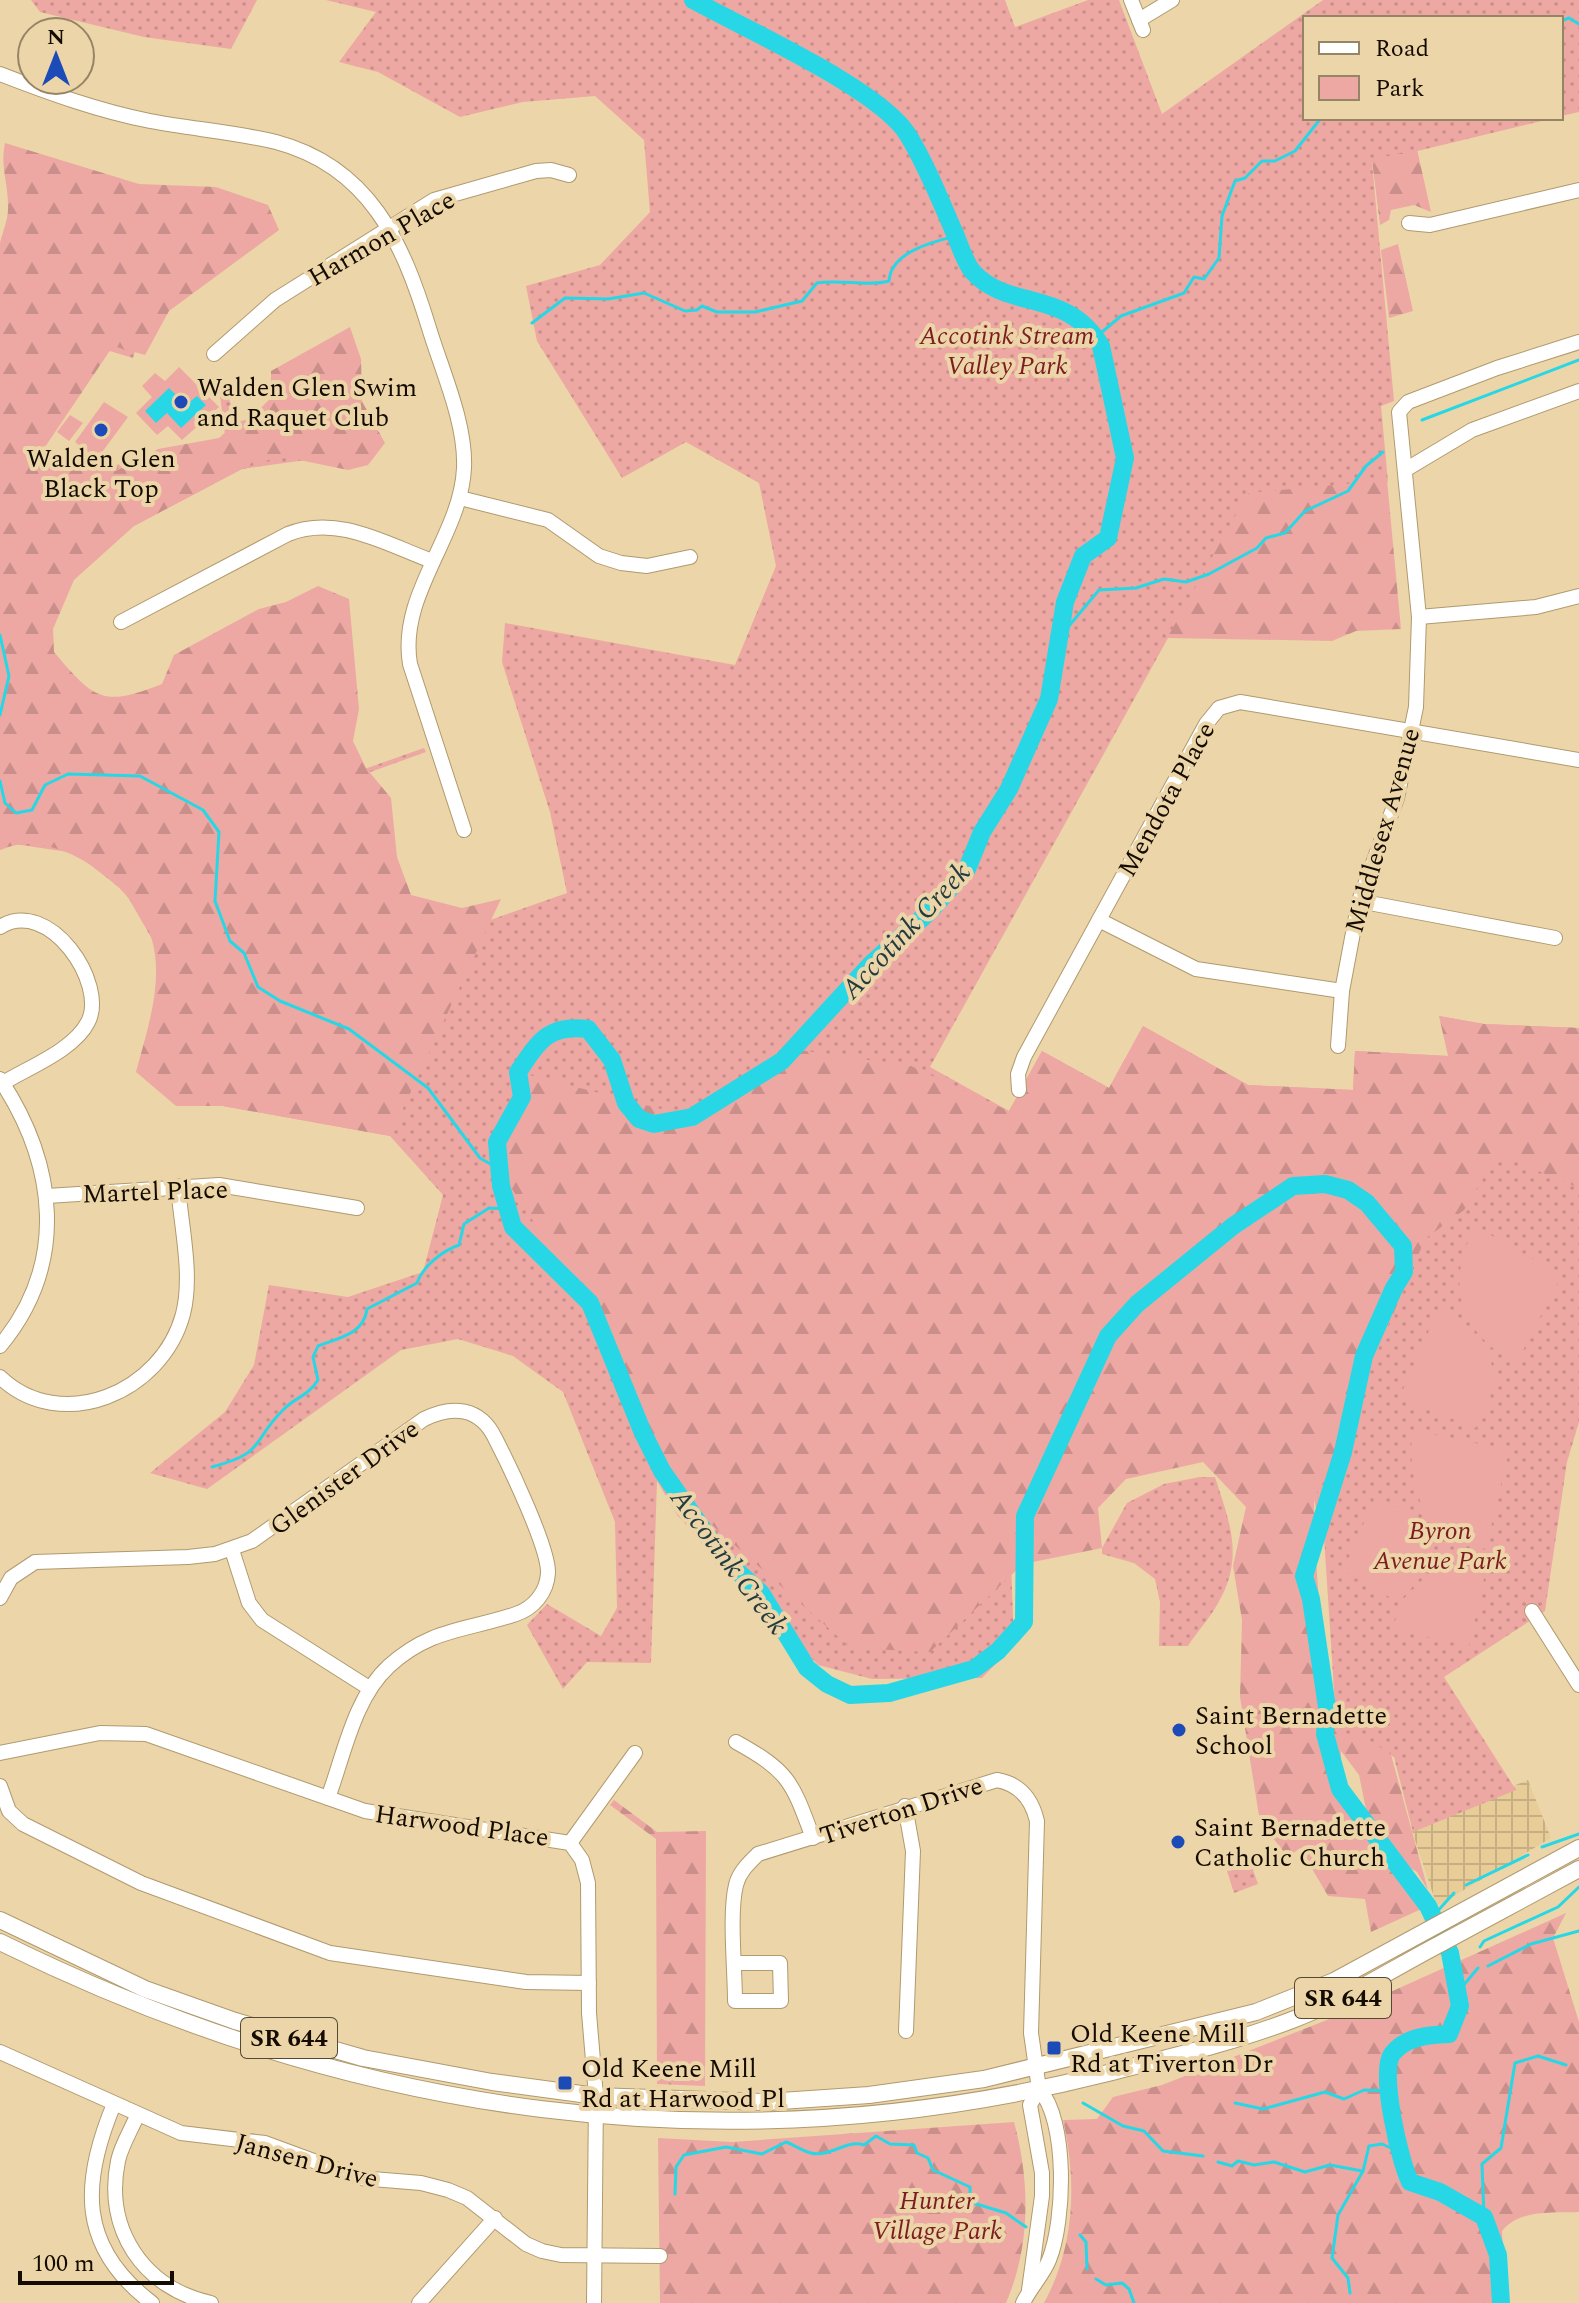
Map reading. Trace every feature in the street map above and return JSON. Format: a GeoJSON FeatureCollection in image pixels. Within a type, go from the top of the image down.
{"type":"FeatureCollection","features":[{"type":"Feature","properties":{"kind":"main road","name":"SR 644"},"geometry":{"type":"LineString","coordinates":[[0,1920],[145,1989],[273,2033],[442,2074],[596,2096],[766,2102],[884,2093],[1037,2067],[1263,2009],[1334,1981],[1579,1848]]}},
{"type":"Feature","properties":{"kind":"main road","name":"SR 644"},"geometry":{"type":"LineString","coordinates":[[0,1942],[133,2004],[309,2064],[429,2092],[595,2115],[705,2120],[831,2117],[890,2112],[1039,2089],[1186,2054],[1266,2029],[1332,2004],[1579,1869]]}},
{"type":"Feature","properties":{"kind":"street"},"geometry":{"type":"LineString","coordinates":[[1131,0],[1141,25],[1172,0]]}},
{"type":"Feature","properties":{"kind":"street"},"geometry":{"type":"LineString","coordinates":[[0,74],[116,113],[293,148],[350,181],[391,227],[414,278],[460,432],[464,465],[460,498],[432,561],[411,622],[409,655],[464,830]]}},
{"type":"Feature","properties":{"kind":"street","name":"Harmon Place"},"geometry":{"type":"LineString","coordinates":[[214,354],[275,300],[453,192],[536,171],[555,170],[569,175]]}},
{"type":"Feature","properties":{"kind":"street"},"geometry":{"type":"LineString","coordinates":[[1409,223],[1430,225],[1579,190]]}},
{"type":"Feature","properties":{"kind":"street","name":"Middlesex Avenue"},"geometry":{"type":"LineString","coordinates":[[1338,1046],[1342,991],[1359,901],[1397,798],[1419,675],[1419,617],[1399,419],[1403,406],[1497,368],[1579,342]]}},
{"type":"Feature","properties":{"kind":"street"},"geometry":{"type":"LineString","coordinates":[[1405,470],[1472,430],[1579,391]]}},
{"type":"Feature","properties":{"kind":"street"},"geometry":{"type":"LineString","coordinates":[[460,498],[548,520],[599,556],[621,563],[647,566],[690,557]]}},
{"type":"Feature","properties":{"kind":"street"},"geometry":{"type":"LineString","coordinates":[[121,622],[288,534],[313,526],[344,529],[432,561]]}},
{"type":"Feature","properties":{"kind":"street"},"geometry":{"type":"LineString","coordinates":[[1419,617],[1536,607],[1579,596]]}},
{"type":"Feature","properties":{"kind":"street","name":"Mendota Place"},"geometry":{"type":"LineString","coordinates":[[1019,1090],[1018,1074],[1024,1057],[1206,724],[1223,705],[1240,702],[1579,760]]}},
{"type":"Feature","properties":{"kind":"street"},"geometry":{"type":"LineString","coordinates":[[1359,901],[1555,938]]}},
{"type":"Feature","properties":{"kind":"street"},"geometry":{"type":"LineString","coordinates":[[0,927],[23,919],[52,929],[90,985],[93,997],[88,1022],[76,1038],[2,1081],[34,1141],[47,1196],[41,1267],[26,1306],[0,1346]]}},
{"type":"Feature","properties":{"kind":"street"},"geometry":{"type":"LineString","coordinates":[[1099,920],[1196,969],[1342,991]]}},
{"type":"Feature","properties":{"kind":"street","name":"Martel Place"},"geometry":{"type":"LineString","coordinates":[[47,1196],[219,1185],[357,1208]]}},
{"type":"Feature","properties":{"kind":"street"},"geometry":{"type":"LineString","coordinates":[[0,1377],[35,1400],[74,1407],[115,1394],[156,1362],[173,1339],[185,1306],[178,1186]]}},
{"type":"Feature","properties":{"kind":"street","name":"Glenister Drive"},"geometry":{"type":"LineString","coordinates":[[0,1598],[11,1578],[35,1562],[188,1557],[232,1550],[274,1529],[424,1419],[450,1409],[467,1411],[481,1419],[495,1438],[545,1553],[546,1583],[538,1600],[517,1614],[451,1629],[424,1640],[387,1667],[369,1688],[328,1798]]}},
{"type":"Feature","properties":{"kind":"street"},"geometry":{"type":"LineString","coordinates":[[232,1550],[249,1603],[262,1620],[369,1688]]}},
{"type":"Feature","properties":{"kind":"street"},"geometry":{"type":"LineString","coordinates":[[1532,1611],[1579,1685]]}},
{"type":"Feature","properties":{"kind":"street","name":"Harwood Place"},"geometry":{"type":"LineString","coordinates":[[0,1753],[100,1733],[131,1731],[161,1738],[365,1811],[570,1843],[582,1860],[588,1883],[589,1983],[596,2096],[594,2303]]}},
{"type":"Feature","properties":{"kind":"street"},"geometry":{"type":"LineString","coordinates":[[736,1742],[785,1774],[813,1838]]}},
{"type":"Feature","properties":{"kind":"street"},"geometry":{"type":"LineString","coordinates":[[570,1843],[635,1753]]}},
{"type":"Feature","properties":{"kind":"street","name":"Tiverton Drive"},"geometry":{"type":"LineString","coordinates":[[734,1963],[735,1887],[741,1873],[758,1854],[997,1780],[1008,1782],[1029,1799],[1037,1821],[1031,2033],[1039,2089],[1050,2100],[1055,2128],[1059,2212],[1048,2262],[1026,2296]]}},
{"type":"Feature","properties":{"kind":"street"},"geometry":{"type":"LineString","coordinates":[[0,1786],[9,1811],[23,1824],[141,1883],[330,1953],[526,1982],[589,1983]]}},
{"type":"Feature","properties":{"kind":"street"},"geometry":{"type":"LineString","coordinates":[[905,1806],[913,1851],[906,2031]]}},
{"type":"Feature","properties":{"kind":"street","name":"Jansen Drive"},"geometry":{"type":"LineString","coordinates":[[0,2052],[137,2116],[181,2133],[265,2143],[360,2178],[435,2186],[467,2198],[526,2244],[542,2251],[595,2256],[660,2256]]}},
{"type":"Feature","properties":{"kind":"street"},"geometry":{"type":"LineString","coordinates":[[114,2104],[92,2169],[96,2229],[116,2268],[131,2287],[152,2303]]}},
{"type":"Feature","properties":{"kind":"street"},"geometry":{"type":"LineString","coordinates":[[137,2116],[119,2158],[114,2187],[120,2229],[135,2255],[155,2279],[211,2303]]}},
{"type":"Feature","properties":{"kind":"street"},"geometry":{"type":"LineString","coordinates":[[419,2303],[495,2218]]}},
{"type":"Feature","properties":{"kind":"shaded area"},"geometry":{"type":"Polygon","coordinates":[[[1528,1780],[1551,1838],[1437,1906],[1411,1828],[1528,1780]]]}},
{"type":"Feature","properties":{"kind":"green space"},"geometry":{"type":"Polygon","coordinates":[[[31,0],[257,0],[231,49],[144,37],[96,25],[96,16],[57,16],[40,12],[31,0]]]}},
{"type":"Feature","properties":{"kind":"green space","name":"Accotink Stream Valley Park"},"geometry":{"type":"Polygon","coordinates":[[[326,0],[1005,0],[1015,27],[1088,0],[1119,0],[1162,114],[1323,0],[1579,0],[1579,112],[1563,116],[1563,16],[1303,16],[1303,120],[1546,120],[1372,162],[1394,401],[1381,406],[1388,482],[1248,494],[930,1067],[1009,1111],[1042,1051],[1109,1088],[1143,1026],[1248,1085],[1353,1090],[1355,1051],[1449,1056],[1450,1043],[1439,1016],[1484,1024],[1579,1028],[1579,1422],[1567,1462],[1545,1611],[1444,1677],[1516,1790],[1413,1832],[1394,1757],[1337,1735],[1324,1537],[1314,1500],[1361,1304],[1011,1562],[1014,1645],[982,1678],[872,1679],[818,1665],[677,1515],[657,1481],[651,1663],[587,1662],[563,1689],[527,1625],[547,1604],[601,1636],[617,1608],[615,1522],[563,1392],[513,1356],[458,1339],[401,1350],[207,1489],[150,1473],[225,1412],[254,1365],[269,1285],[348,1297],[423,1272],[443,1195],[390,1136],[223,1106],[176,1106],[186,1019],[152,939],[125,892],[75,853],[14,844],[0,850],[0,254],[160,266],[133,358],[103,349],[18,477],[227,451],[218,379],[222,378],[245,446],[377,450],[242,469],[35,578],[29,654],[97,724],[339,778],[424,748],[426,752],[340,783],[387,926],[479,924],[567,893],[550,812],[502,662],[505,623],[735,665],[776,566],[759,483],[686,442],[622,478],[537,341],[526,286],[600,265],[650,212],[644,140],[595,96],[523,102],[460,117],[378,72],[339,62],[376,12],[326,0]]]}},
{"type":"Feature","properties":{"kind":"green space"},"geometry":{"type":"Polygon","coordinates":[[[5,143],[139,184],[216,187],[268,205],[279,230],[169,311],[145,355],[113,346],[43,450],[62,468],[116,471],[158,449],[219,438],[237,422],[249,419],[271,398],[271,371],[350,327],[361,359],[362,401],[385,443],[368,465],[348,470],[280,456],[242,469],[134,526],[74,580],[53,629],[54,652],[90,689],[100,695],[125,696],[162,684],[174,655],[259,609],[286,602],[318,586],[349,599],[359,709],[353,741],[366,768],[391,798],[397,857],[411,895],[462,908],[501,899],[390,1136],[223,1106],[176,1106],[136,1072],[153,1006],[156,973],[152,940],[144,920],[112,881],[68,853],[45,846],[21,844],[0,850],[0,243],[8,210],[3,160],[5,143]]]}},
{"type":"Feature","properties":{"kind":"green space"},"geometry":{"type":"Polygon","coordinates":[[[1417,149],[1431,212],[1414,205],[1391,210],[1389,220],[1380,225],[1372,160],[1417,149]]]}},
{"type":"Feature","properties":{"kind":"green space"},"geometry":{"type":"Polygon","coordinates":[[[1398,244],[1413,311],[1389,318],[1381,250],[1398,244]]]}},
{"type":"Feature","properties":{"kind":"green space","name":"Walden Glen Swim and Raquet Club"},"geometry":{"type":"Polygon","coordinates":[[[179,367],[219,407],[182,440],[168,426],[157,435],[136,413],[152,397],[142,386],[155,373],[165,381],[179,367]]]}},
{"type":"Feature","properties":{"kind":"green space","name":"Walden Glen Black Top"},"geometry":{"type":"Polygon","coordinates":[[[104,402],[128,417],[97,459],[75,442],[104,402]]]}},
{"type":"Feature","properties":{"kind":"green space"},"geometry":{"type":"Polygon","coordinates":[[[70,415],[83,423],[69,441],[57,432],[70,415]]]}},
{"type":"Feature","properties":{"kind":"green space"},"geometry":{"type":"Polygon","coordinates":[[[1387,480],[1401,629],[1356,631],[1332,641],[1167,638],[1248,493],[1387,480]]]}},
{"type":"Feature","properties":{"kind":"green space"},"geometry":{"type":"Polygon","coordinates":[[[1439,1016],[1484,1024],[1579,1028],[1579,1188],[1498,1154],[1464,1210],[1425,1239],[1314,1500],[1321,1617],[1341,1732],[1390,1751],[1428,1890],[1417,1872],[1397,1860],[1428,1906],[1371,1932],[1365,1899],[1328,1896],[1300,1848],[1288,1857],[1260,1822],[1240,1697],[1242,1620],[1233,1566],[1246,1507],[1203,1462],[1126,1479],[1098,1508],[1102,1548],[1023,1564],[930,1652],[851,1648],[676,1493],[579,1291],[499,1169],[518,1072],[692,1117],[792,1049],[911,1066],[1009,1111],[1042,1051],[1109,1088],[1143,1026],[1248,1085],[1353,1090],[1355,1051],[1448,1056],[1439,1016]],[[1341,1751],[1340,1789],[1371,1834],[1359,1775],[1341,1751]]]}},
{"type":"Feature","properties":{"kind":"green space"},"geometry":{"type":"Polygon","coordinates":[[[1475,1226],[1558,1273],[1560,1279],[1516,1364],[1481,1337],[1462,1305],[1459,1287],[1461,1268],[1475,1226]]]}},
{"type":"Feature","properties":{"kind":"green space"},"geometry":{"type":"Polygon","coordinates":[[[1438,1310],[1476,1339],[1493,1369],[1492,1392],[1476,1428],[1403,1400],[1401,1394],[1438,1310]]]}},
{"type":"Feature","properties":{"kind":"green space"},"geometry":{"type":"Polygon","coordinates":[[[1412,1430],[1509,1450],[1486,1549],[1464,1544],[1446,1535],[1423,1508],[1413,1471],[1412,1430]]]}},
{"type":"Feature","properties":{"kind":"green space"},"geometry":{"type":"Polygon","coordinates":[[[1215,1477],[1221,1494],[1232,1541],[1231,1572],[1217,1605],[1188,1646],[1159,1646],[1160,1602],[1155,1579],[1134,1563],[1102,1554],[1102,1548],[1127,1503],[1164,1484],[1215,1477]]]}},
{"type":"Feature","properties":{"kind":"green space"},"geometry":{"type":"Polygon","coordinates":[[[1375,1497],[1405,1512],[1427,1537],[1428,1560],[1424,1572],[1398,1602],[1343,1571],[1375,1497]]]}},
{"type":"Feature","properties":{"kind":"green space"},"geometry":{"type":"Polygon","coordinates":[[[1447,1566],[1486,1570],[1469,1646],[1392,1629],[1412,1591],[1427,1576],[1447,1566]]]}},
{"type":"Feature","properties":{"kind":"green space"},"geometry":{"type":"Polygon","coordinates":[[[614,1800],[657,1832],[706,1831],[705,2086],[657,2084],[656,1839],[610,1805],[614,1800]]]}},
{"type":"Feature","properties":{"kind":"green space"},"geometry":{"type":"Polygon","coordinates":[[[1252,1867],[1258,1884],[1234,1893],[1227,1871],[1252,1867]]]}},
{"type":"Feature","properties":{"kind":"green space"},"geometry":{"type":"Polygon","coordinates":[[[1566,1913],[1553,1938],[1579,2022],[1579,2212],[1527,2216],[1509,2224],[1502,2231],[1505,2303],[1044,2303],[1062,2259],[1070,2213],[1070,2167],[1063,2120],[1097,2119],[1113,2097],[1162,2085],[1337,2016],[1566,1913]]]}},
{"type":"Feature","properties":{"kind":"green space","name":"Hunter Village Park"},"geometry":{"type":"Polygon","coordinates":[[[1014,2122],[1023,2167],[1024,2236],[1006,2303],[660,2303],[658,2138],[732,2142],[1014,2122]]]}},
{"type":"Feature","properties":{"kind":"water"},"geometry":{"type":"Polygon","coordinates":[[[169,388],[186,405],[197,396],[206,405],[181,428],[167,413],[156,423],[145,411],[169,388]]]}},
{"type":"Feature","properties":{"kind":"waterway","name":"Accotink Creek"},"geometry":{"type":"LineString","coordinates":[[693,0],[810,61],[893,117],[908,135],[921,159],[973,272],[1003,292],[1072,315],[1101,346],[1125,458],[1108,538],[1083,556],[1065,602],[1049,699],[1009,789],[982,832],[967,869],[930,911],[870,965],[782,1061],[692,1117],[654,1124],[639,1119],[626,1103],[612,1060],[588,1029],[563,1029],[546,1037],[518,1072],[522,1097],[497,1142],[501,1186],[513,1227],[590,1303],[643,1433],[662,1471],[723,1558],[761,1593],[807,1668],[827,1684],[850,1695],[889,1693],[974,1669],[998,1651],[1024,1622],[1025,1516],[1108,1336],[1137,1304],[1233,1226],[1293,1186],[1325,1184],[1348,1190],[1367,1203],[1403,1246],[1404,1272],[1364,1356],[1343,1452],[1304,1576],[1311,1599],[1327,1707],[1325,1734],[1340,1789],[1428,1906],[1450,1953],[1460,2006],[1449,2034],[1411,2040],[1392,2054],[1389,2097],[1401,2156],[1410,2182],[1440,2192],[1484,2217],[1498,2255],[1501,2303]]}},
{"type":"Feature","properties":{"kind":"waterway"},"geometry":{"type":"LineString","coordinates":[[1563,20],[1569,18],[1579,24]]}},
{"type":"Feature","properties":{"kind":"waterway"},"geometry":{"type":"LineString","coordinates":[[1096,337],[1121,316],[1184,293],[1194,277],[1204,279],[1219,258],[1222,216],[1235,181],[1245,178],[1262,161],[1275,161],[1295,151],[1319,120]]}},
{"type":"Feature","properties":{"kind":"waterway"},"geometry":{"type":"LineString","coordinates":[[532,323],[565,298],[608,299],[644,293],[685,311],[697,310],[702,306],[717,312],[755,312],[802,301],[817,283],[889,281],[891,271],[905,256],[925,245],[956,236]]}},
{"type":"Feature","properties":{"kind":"waterway"},"geometry":{"type":"LineString","coordinates":[[1422,420],[1579,360]]}},
{"type":"Feature","properties":{"kind":"waterway"},"geometry":{"type":"LineString","coordinates":[[1058,639],[1099,590],[1136,588],[1164,579],[1186,582],[1209,574],[1257,548],[1266,538],[1285,533],[1305,511],[1348,491],[1366,466],[1383,452]]}},
{"type":"Feature","properties":{"kind":"waterway"},"geometry":{"type":"LineString","coordinates":[[0,635],[9,676],[0,715]]}},
{"type":"Feature","properties":{"kind":"waterway"},"geometry":{"type":"LineString","coordinates":[[0,781],[5,803],[16,813],[32,810],[45,785],[68,774],[140,776],[203,810],[219,832],[215,901],[230,941],[244,953],[258,987],[280,1001],[349,1029],[428,1088],[480,1158],[499,1169]]}},
{"type":"Feature","properties":{"kind":"waterway"},"geometry":{"type":"LineString","coordinates":[[212,1467],[250,1451],[273,1420],[314,1385],[318,1380],[313,1357],[318,1346],[356,1330],[367,1309],[417,1283],[434,1260],[459,1245],[464,1224],[489,1208],[508,1209]]}},
{"type":"Feature","properties":{"kind":"waterway"},"geometry":{"type":"LineString","coordinates":[[1542,1847],[1579,1834]]}},
{"type":"Feature","properties":{"kind":"waterway"},"geometry":{"type":"LineString","coordinates":[[1466,1885],[1528,1855]]}},
{"type":"Feature","properties":{"kind":"waterway"},"geometry":{"type":"LineString","coordinates":[[1480,1947],[1484,1941],[1558,1907],[1579,1887]]}},
{"type":"Feature","properties":{"kind":"waterway"},"geometry":{"type":"LineString","coordinates":[[1433,1916],[1454,1893]]}},
{"type":"Feature","properties":{"kind":"waterway"},"geometry":{"type":"LineString","coordinates":[[1488,1966],[1531,1944],[1579,1931]]}},
{"type":"Feature","properties":{"kind":"waterway"},"geometry":{"type":"LineString","coordinates":[[1457,1993],[1478,1968]]}},
{"type":"Feature","properties":{"kind":"waterway"},"geometry":{"type":"LineString","coordinates":[[1484,2217],[1482,2164],[1501,2148],[1515,2063],[1538,2056],[1566,2065]]}},
{"type":"Feature","properties":{"kind":"waterway"},"geometry":{"type":"LineString","coordinates":[[1235,2103],[1263,2109],[1325,2092],[1344,2099],[1364,2090],[1389,2091]]}},
{"type":"Feature","properties":{"kind":"waterway"},"geometry":{"type":"LineString","coordinates":[[1083,2103],[1123,2126],[1144,2131],[1163,2151],[1203,2156]]}},
{"type":"Feature","properties":{"kind":"waterway"},"geometry":{"type":"LineString","coordinates":[[675,2194],[676,2167],[684,2155],[726,2147],[762,2154],[786,2142],[818,2154],[851,2144],[864,2145],[876,2136],[890,2144],[914,2145],[917,2153],[928,2158],[933,2170],[970,2187],[970,2202],[1006,2213],[1026,2227]]}},
{"type":"Feature","properties":{"kind":"waterway"},"geometry":{"type":"LineString","coordinates":[[1350,2293],[1348,2278],[1332,2258],[1338,2215],[1363,2171],[1369,2146],[1382,2144],[1400,2152]]}},
{"type":"Feature","properties":{"kind":"waterway"},"geometry":{"type":"LineString","coordinates":[[1218,2162],[1232,2166],[1238,2161],[1254,2165],[1274,2162],[1305,2172],[1330,2165],[1362,2171]]}},
{"type":"Feature","properties":{"kind":"waterway"},"geometry":{"type":"LineString","coordinates":[[1080,2235],[1086,2242],[1087,2269]]}},
{"type":"Feature","properties":{"kind":"waterway"},"geometry":{"type":"LineString","coordinates":[[1096,2279],[1106,2285],[1122,2283],[1129,2289],[1134,2303]]}},
{"type":"Feature","properties":{"kind":"place","name":"Walden Glen Swim and Raquet Club"},"geometry":{"type":"Point","coordinates":[181,402]}},
{"type":"Feature","properties":{"kind":"place","name":"Walden Glen Black Top"},"geometry":{"type":"Point","coordinates":[101,430]}},
{"type":"Feature","properties":{"kind":"place","name":"Saint Bernadette School"},"geometry":{"type":"Point","coordinates":[1179,1730]}},
{"type":"Feature","properties":{"kind":"place","name":"Saint Bernadette Catholic Church"},"geometry":{"type":"Point","coordinates":[1178,1842]}},
{"type":"Feature","properties":{"kind":"place","name":"Old Keene Mill Rd at Tiverton Dr"},"geometry":{"type":"Point","coordinates":[1054,2048]}},
{"type":"Feature","properties":{"kind":"place","name":"Old Keene Mill Rd at Harwood Pl"},"geometry":{"type":"Point","coordinates":[565,2083]}},
{"type":"Feature","properties":{"kind":"park label","name":"Byron Avenue Park"},"geometry":{"type":"Point","coordinates":[1440,1545]}}]}
